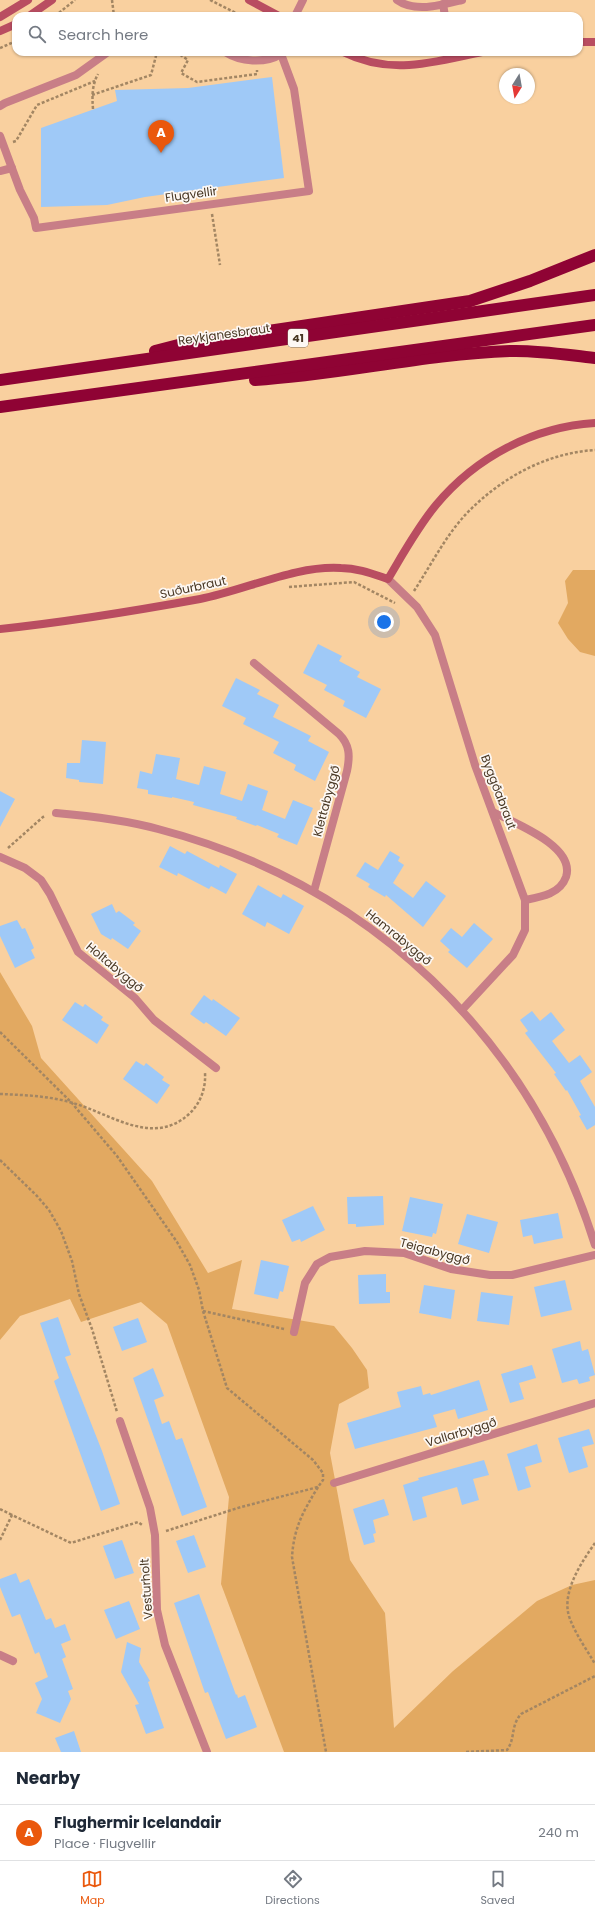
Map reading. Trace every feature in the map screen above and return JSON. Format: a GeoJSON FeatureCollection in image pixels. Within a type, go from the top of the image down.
{"type":"FeatureCollection","features":[{"type":"Feature","properties":{"kind":"highway"},"geometry":{"type":"LineString","coordinates":[[97,366],[186,343],[470,300],[530,281],[595,255]]}},
{"type":"Feature","properties":{"kind":"highway","name":"Reykjanesbraut"},"geometry":{"type":"LineString","coordinates":[[0,380],[595,295]]}},
{"type":"Feature","properties":{"kind":"highway"},"geometry":{"type":"LineString","coordinates":[[0,408],[595,325]]}},
{"type":"Feature","properties":{"kind":"highway"},"geometry":{"type":"LineString","coordinates":[[172,385],[295,378],[458,354],[512,351],[555,353],[595,358]]}},
{"type":"Feature","properties":{"kind":"street"},"geometry":{"type":"LineString","coordinates":[[0,17],[28,0]]}},
{"type":"Feature","properties":{"kind":"street"},"geometry":{"type":"LineString","coordinates":[[35,12],[52,0]]}},
{"type":"Feature","properties":{"kind":"street"},"geometry":{"type":"LineString","coordinates":[[249,0],[272,12]]}},
{"type":"Feature","properties":{"kind":"street"},"geometry":{"type":"LineString","coordinates":[[297,12],[303,0]]}},
{"type":"Feature","properties":{"kind":"street"},"geometry":{"type":"LineString","coordinates":[[397,0],[403,4],[419,7],[462,0]]}},
{"type":"Feature","properties":{"kind":"street"},"geometry":{"type":"LineString","coordinates":[[443,4],[444,12]]}},
{"type":"Feature","properties":{"kind":"street"},"geometry":{"type":"LineString","coordinates":[[0,31],[12,26]]}},
{"type":"Feature","properties":{"kind":"street"},"geometry":{"type":"LineString","coordinates":[[583,42],[595,42]]}},
{"type":"Feature","properties":{"kind":"street"},"geometry":{"type":"LineString","coordinates":[[0,106],[5,102],[76,75],[102,56]]}},
{"type":"Feature","properties":{"kind":"street","name":"Flugvellir"},"geometry":{"type":"LineString","coordinates":[[231,56],[256,61],[267,60],[275,56]]}},
{"type":"Feature","properties":{"kind":"street","name":"Flugvellir"},"geometry":{"type":"LineString","coordinates":[[0,136],[20,190],[34,218],[36,228],[211,203],[309,191],[294,89],[282,56]]}},
{"type":"Feature","properties":{"kind":"street"},"geometry":{"type":"LineString","coordinates":[[353,56],[366,61],[397,66],[416,65],[450,56]]}},
{"type":"Feature","properties":{"kind":"street"},"geometry":{"type":"LineString","coordinates":[[0,171],[12,168]]}},
{"type":"Feature","properties":{"kind":"street"},"geometry":{"type":"LineString","coordinates":[[388,580],[420,526],[432,510],[452,487],[469,472],[511,445],[535,435],[558,428],[595,423]]}},
{"type":"Feature","properties":{"kind":"street","name":"Suðurbraut"},"geometry":{"type":"LineString","coordinates":[[0,629],[114,615],[229,592],[285,575],[315,568],[342,568],[365,571],[388,580]]}},
{"type":"Feature","properties":{"kind":"street","name":"Byggðabraut"},"geometry":{"type":"LineString","coordinates":[[388,580],[417,607],[435,635],[464,732],[525,900],[525,930],[513,956],[462,1010]]}},
{"type":"Feature","properties":{"kind":"street","name":"Klettabyggð"},"geometry":{"type":"LineString","coordinates":[[254,662],[339,734],[348,749],[349,760],[347,771],[314,891]]}},
{"type":"Feature","properties":{"kind":"street"},"geometry":{"type":"LineString","coordinates":[[493,812],[535,833],[554,846],[565,858],[567,864],[566,878],[557,890],[552,894],[525,900]]}},
{"type":"Feature","properties":{"kind":"street","name":"Hamrabyggð"},"geometry":{"type":"LineString","coordinates":[[56,813],[124,822],[189,838],[253,861],[314,891],[341,907],[417,965],[462,1010],[506,1064],[544,1124],[575,1188],[595,1245]]}},
{"type":"Feature","properties":{"kind":"street","name":"Holtabyggð"},"geometry":{"type":"LineString","coordinates":[[3,854],[41,880],[50,894],[78,952],[135,998],[154,1020],[216,1068]]}},
{"type":"Feature","properties":{"kind":"street","name":"Teigabyggð"},"geometry":{"type":"LineString","coordinates":[[294,1332],[305,1283],[317,1264],[330,1256],[365,1251],[404,1253],[451,1269],[490,1275],[512,1275],[595,1255]]}},
{"type":"Feature","properties":{"kind":"street","name":"Vallarbyggð"},"geometry":{"type":"LineString","coordinates":[[334,1483],[595,1403]]}},
{"type":"Feature","properties":{"kind":"street","name":"Vesturholt"},"geometry":{"type":"LineString","coordinates":[[120,1421],[150,1508],[155,1535],[157,1610],[166,1645],[207,1752]]}},
{"type":"Feature","properties":{"kind":"street"},"geometry":{"type":"LineString","coordinates":[[0,1655],[13,1661]]}},
{"type":"Feature","properties":{"kind":"path"},"geometry":{"type":"LineString","coordinates":[[60,12],[75,0]]}},
{"type":"Feature","properties":{"kind":"path"},"geometry":{"type":"LineString","coordinates":[[112,0],[114,12]]}},
{"type":"Feature","properties":{"kind":"path"},"geometry":{"type":"LineString","coordinates":[[210,0],[234,12]]}},
{"type":"Feature","properties":{"kind":"path"},"geometry":{"type":"LineString","coordinates":[[0,48],[12,43]]}},
{"type":"Feature","properties":{"kind":"path"},"geometry":{"type":"LineString","coordinates":[[92,95],[151,75],[156,56]]}},
{"type":"Feature","properties":{"kind":"path"},"geometry":{"type":"LineString","coordinates":[[182,56],[188,60],[181,73],[198,82],[257,74],[256,61]]}},
{"type":"Feature","properties":{"kind":"path"},"geometry":{"type":"LineString","coordinates":[[93,109],[92,95],[95,81],[100,69]]}},
{"type":"Feature","properties":{"kind":"path"},"geometry":{"type":"LineString","coordinates":[[4,146],[16,141],[37,105],[95,81]]}},
{"type":"Feature","properties":{"kind":"path"},"geometry":{"type":"LineString","coordinates":[[211,203],[220,265]]}},
{"type":"Feature","properties":{"kind":"path"},"geometry":{"type":"LineString","coordinates":[[3,854],[42,817],[56,813]]}},
{"type":"Feature","properties":{"kind":"path"},"geometry":{"type":"LineString","coordinates":[[0,1032],[71,1102],[117,1156],[177,1242],[195,1277],[203,1311],[227,1388],[255,1410],[323,1473],[323,1480],[310,1498],[298,1523],[292,1557],[326,1752]]}},
{"type":"Feature","properties":{"kind":"path"},"geometry":{"type":"LineString","coordinates":[[0,1094],[71,1102],[137,1127],[157,1129],[179,1123],[194,1110],[202,1096],[205,1075],[201,1057]]}},
{"type":"Feature","properties":{"kind":"path"},"geometry":{"type":"LineString","coordinates":[[0,1160],[37,1196],[49,1210],[61,1231],[72,1261],[79,1294],[92,1329],[120,1421]]}},
{"type":"Feature","properties":{"kind":"path"},"geometry":{"type":"LineString","coordinates":[[203,1311],[294,1332]]}},
{"type":"Feature","properties":{"kind":"path"},"geometry":{"type":"LineString","coordinates":[[0,1509],[71,1544],[138,1522],[155,1535],[241,1507],[334,1483]]}},
{"type":"Feature","properties":{"kind":"path"},"geometry":{"type":"LineString","coordinates":[[0,1540],[12,1515]]}},
{"type":"Feature","properties":{"kind":"path"},"geometry":{"type":"LineString","coordinates":[[595,1543],[574,1578],[569,1592],[567,1606],[569,1618],[595,1664]]}},
{"type":"Feature","properties":{"kind":"path"},"geometry":{"type":"LineString","coordinates":[[466,1752],[507,1751],[513,1736],[514,1725],[521,1714],[595,1676]]}},
{"type":"Feature","properties":{"kind":"shaded area"},"geometry":{"type":"Polygon","coordinates":[[[573,570],[595,570],[595,656],[580,652],[568,639],[558,623],[568,603],[565,581],[573,570]]]}},
{"type":"Feature","properties":{"kind":"shaded area"},"geometry":{"type":"Polygon","coordinates":[[[0,972],[32,1026],[41,1058],[152,1181],[208,1273],[242,1260],[232,1309],[334,1326],[352,1348],[367,1370],[369,1388],[339,1404],[330,1453],[350,1560],[385,1613],[394,1728],[453,1671],[537,1601],[572,1585],[595,1580],[595,1752],[284,1752],[221,1584],[229,1497],[167,1324],[141,1302],[81,1322],[70,1299],[20,1316],[0,1340],[0,972]]]}},
{"type":"Feature","properties":{"kind":"building"},"geometry":{"type":"Polygon","coordinates":[[[272,77],[284,178],[145,197],[107,205],[41,207],[41,128],[117,101],[115,90],[188,88],[272,77]]]}},
{"type":"Feature","properties":{"kind":"building"},"geometry":{"type":"Polygon","coordinates":[[[318,644],[342,656],[339,661],[360,672],[357,677],[381,689],[366,718],[343,706],[345,701],[324,690],[327,685],[303,673],[318,644]]]}},
{"type":"Feature","properties":{"kind":"building"},"geometry":{"type":"Polygon","coordinates":[[[236,678],[260,690],[257,694],[279,705],[273,717],[311,736],[308,741],[329,752],[315,781],[294,770],[296,765],[273,753],[279,742],[243,724],[246,718],[222,706],[236,678]]]}},
{"type":"Feature","properties":{"kind":"building"},"geometry":{"type":"Polygon","coordinates":[[[82,740],[106,742],[103,784],[79,782],[79,780],[66,778],[67,763],[80,763],[82,740]]]}},
{"type":"Feature","properties":{"kind":"building"},"geometry":{"type":"Polygon","coordinates":[[[156,754],[180,758],[176,779],[199,785],[204,766],[226,772],[220,794],[242,801],[248,784],[268,791],[262,810],[285,819],[293,800],[313,808],[297,845],[277,837],[279,834],[257,825],[256,826],[236,819],[237,817],[193,805],[194,802],[148,794],[148,790],[137,788],[140,771],[152,774],[156,754]]]}},
{"type":"Feature","properties":{"kind":"building"},"geometry":{"type":"Polygon","coordinates":[[[0,791],[15,799],[0,827],[0,791]]]}},
{"type":"Feature","properties":{"kind":"building"},"geometry":{"type":"Polygon","coordinates":[[[170,846],[185,854],[187,851],[219,868],[220,865],[237,874],[226,894],[211,886],[209,889],[178,873],[177,876],[159,867],[170,846]]]}},
{"type":"Feature","properties":{"kind":"building"},"geometry":{"type":"Polygon","coordinates":[[[390,851],[400,857],[398,861],[404,865],[393,883],[413,898],[426,881],[446,896],[423,927],[386,895],[385,897],[368,887],[370,884],[356,876],[365,862],[378,870],[390,851]]]}},
{"type":"Feature","properties":{"kind":"building"},"geometry":{"type":"Polygon","coordinates":[[[258,885],[281,898],[283,894],[304,906],[289,934],[267,922],[265,927],[242,914],[258,885]]]}},
{"type":"Feature","properties":{"kind":"building"},"geometry":{"type":"Polygon","coordinates":[[[112,904],[116,913],[119,911],[135,923],[133,925],[141,931],[128,949],[112,938],[111,940],[101,934],[91,914],[112,904]]]}},
{"type":"Feature","properties":{"kind":"building"},"geometry":{"type":"Polygon","coordinates":[[[17,920],[22,929],[25,928],[34,948],[31,950],[35,958],[15,968],[0,936],[0,926],[17,920]]]}},
{"type":"Feature","properties":{"kind":"building"},"geometry":{"type":"Polygon","coordinates":[[[474,923],[493,939],[467,968],[448,952],[450,950],[440,941],[451,928],[462,937],[474,923]]]}},
{"type":"Feature","properties":{"kind":"building"},"geometry":{"type":"Polygon","coordinates":[[[204,995],[212,1001],[213,999],[240,1018],[226,1036],[206,1022],[204,1024],[190,1014],[204,995]]]}},
{"type":"Feature","properties":{"kind":"building"},"geometry":{"type":"Polygon","coordinates":[[[75,1002],[83,1007],[85,1004],[103,1017],[101,1020],[109,1025],[97,1044],[62,1020],[75,1002]]]}},
{"type":"Feature","properties":{"kind":"building"},"geometry":{"type":"Polygon","coordinates":[[[532,1011],[540,1021],[551,1012],[565,1030],[552,1041],[569,1063],[580,1055],[592,1072],[580,1081],[595,1107],[595,1125],[587,1130],[579,1116],[581,1115],[567,1090],[566,1091],[554,1074],[556,1073],[525,1033],[528,1031],[520,1020],[532,1011]]]}},
{"type":"Feature","properties":{"kind":"building"},"geometry":{"type":"Polygon","coordinates":[[[136,1061],[144,1066],[146,1063],[164,1077],[162,1080],[170,1085],[157,1104],[123,1079],[136,1061]]]}},
{"type":"Feature","properties":{"kind":"building"},"geometry":{"type":"Polygon","coordinates":[[[383,1196],[384,1225],[356,1227],[356,1224],[348,1224],[347,1197],[383,1196]]]}},
{"type":"Feature","properties":{"kind":"building"},"geometry":{"type":"Polygon","coordinates":[[[410,1197],[443,1204],[436,1234],[433,1233],[432,1237],[402,1231],[410,1197]]]}},
{"type":"Feature","properties":{"kind":"building"},"geometry":{"type":"Polygon","coordinates":[[[313,1206],[325,1230],[301,1242],[300,1239],[292,1242],[282,1220],[313,1206]]]}},
{"type":"Feature","properties":{"kind":"building"},"geometry":{"type":"Polygon","coordinates":[[[558,1213],[563,1238],[534,1244],[532,1235],[523,1237],[520,1220],[558,1213]]]}},
{"type":"Feature","properties":{"kind":"building"},"geometry":{"type":"Polygon","coordinates":[[[467,1214],[498,1222],[489,1253],[458,1244],[467,1214]]]}},
{"type":"Feature","properties":{"kind":"building"},"geometry":{"type":"Polygon","coordinates":[[[261,1260],[289,1266],[283,1292],[280,1291],[278,1299],[254,1294],[261,1260]]]}},
{"type":"Feature","properties":{"kind":"building"},"geometry":{"type":"Polygon","coordinates":[[[386,1274],[386,1292],[390,1292],[390,1303],[359,1304],[358,1275],[386,1274]]]}},
{"type":"Feature","properties":{"kind":"building"},"geometry":{"type":"Polygon","coordinates":[[[565,1280],[572,1310],[541,1317],[534,1287],[565,1280]]]}},
{"type":"Feature","properties":{"kind":"building"},"geometry":{"type":"Polygon","coordinates":[[[424,1285],[455,1290],[451,1319],[419,1313],[424,1285]]]}},
{"type":"Feature","properties":{"kind":"building"},"geometry":{"type":"Polygon","coordinates":[[[481,1292],[513,1296],[509,1325],[477,1321],[481,1292]]]}},
{"type":"Feature","properties":{"kind":"building"},"geometry":{"type":"Polygon","coordinates":[[[58,1317],[71,1355],[65,1357],[102,1451],[120,1504],[101,1511],[54,1381],[59,1378],[40,1323],[58,1317]]]}},
{"type":"Feature","properties":{"kind":"building"},"geometry":{"type":"Polygon","coordinates":[[[138,1318],[147,1342],[122,1351],[113,1327],[138,1318]]]}},
{"type":"Feature","properties":{"kind":"building"},"geometry":{"type":"Polygon","coordinates":[[[580,1341],[582,1351],[588,1349],[595,1375],[589,1377],[590,1381],[579,1384],[577,1379],[562,1383],[552,1349],[580,1341]]]}},
{"type":"Feature","properties":{"kind":"building"},"geometry":{"type":"Polygon","coordinates":[[[532,1365],[536,1378],[519,1383],[524,1399],[510,1403],[501,1374],[532,1365]]]}},
{"type":"Feature","properties":{"kind":"building"},"geometry":{"type":"Polygon","coordinates":[[[153,1368],[164,1396],[154,1400],[162,1424],[169,1421],[176,1440],[182,1438],[207,1507],[182,1516],[133,1378],[153,1368]]]}},
{"type":"Feature","properties":{"kind":"building"},"geometry":{"type":"Polygon","coordinates":[[[479,1380],[488,1410],[458,1419],[455,1409],[433,1415],[437,1427],[355,1449],[347,1423],[401,1407],[397,1392],[421,1386],[423,1395],[430,1393],[431,1395],[479,1380]]]}},
{"type":"Feature","properties":{"kind":"building"},"geometry":{"type":"Polygon","coordinates":[[[589,1429],[594,1444],[582,1447],[588,1467],[569,1473],[558,1438],[589,1429]]]}},
{"type":"Feature","properties":{"kind":"building"},"geometry":{"type":"Polygon","coordinates":[[[537,1444],[542,1462],[525,1467],[531,1487],[518,1491],[507,1454],[537,1444]]]}},
{"type":"Feature","properties":{"kind":"building"},"geometry":{"type":"Polygon","coordinates":[[[484,1460],[489,1475],[473,1479],[479,1500],[462,1505],[457,1487],[422,1497],[427,1517],[413,1521],[403,1485],[419,1480],[418,1478],[484,1460]]]}},
{"type":"Feature","properties":{"kind":"building"},"geometry":{"type":"Polygon","coordinates":[[[384,1499],[389,1515],[373,1520],[376,1533],[373,1534],[375,1542],[364,1545],[353,1509],[384,1499]]]}},
{"type":"Feature","properties":{"kind":"building"},"geometry":{"type":"Polygon","coordinates":[[[194,1535],[206,1567],[188,1573],[176,1541],[194,1535]]]}},
{"type":"Feature","properties":{"kind":"building"},"geometry":{"type":"Polygon","coordinates":[[[122,1540],[134,1573],[115,1579],[103,1546],[122,1540]]]}},
{"type":"Feature","properties":{"kind":"building"},"geometry":{"type":"Polygon","coordinates":[[[16,1573],[20,1583],[29,1579],[46,1620],[51,1618],[55,1628],[65,1624],[71,1640],[61,1644],[66,1657],[62,1659],[73,1689],[68,1691],[71,1699],[60,1723],[36,1713],[42,1699],[35,1683],[48,1677],[39,1652],[35,1654],[20,1614],[12,1617],[0,1587],[0,1579],[16,1573]]]}},
{"type":"Feature","properties":{"kind":"building"},"geometry":{"type":"Polygon","coordinates":[[[199,1594],[236,1695],[237,1694],[238,1698],[245,1695],[257,1727],[226,1739],[208,1692],[205,1693],[174,1603],[199,1594]]]}},
{"type":"Feature","properties":{"kind":"building"},"geometry":{"type":"Polygon","coordinates":[[[129,1601],[140,1629],[116,1639],[104,1610],[129,1601]]]}},
{"type":"Feature","properties":{"kind":"building"},"geometry":{"type":"Polygon","coordinates":[[[127,1642],[141,1648],[139,1662],[150,1681],[148,1682],[164,1728],[146,1734],[135,1705],[139,1704],[121,1672],[127,1642]]]}},
{"type":"Feature","properties":{"kind":"building"},"geometry":{"type":"Polygon","coordinates":[[[74,1731],[81,1752],[61,1752],[55,1738],[74,1731]]]}},
{"type":"Feature","properties":{"kind":"place","name":"Flughermir Icelandair"},"geometry":{"type":"Point","coordinates":[161,153]}}]}
